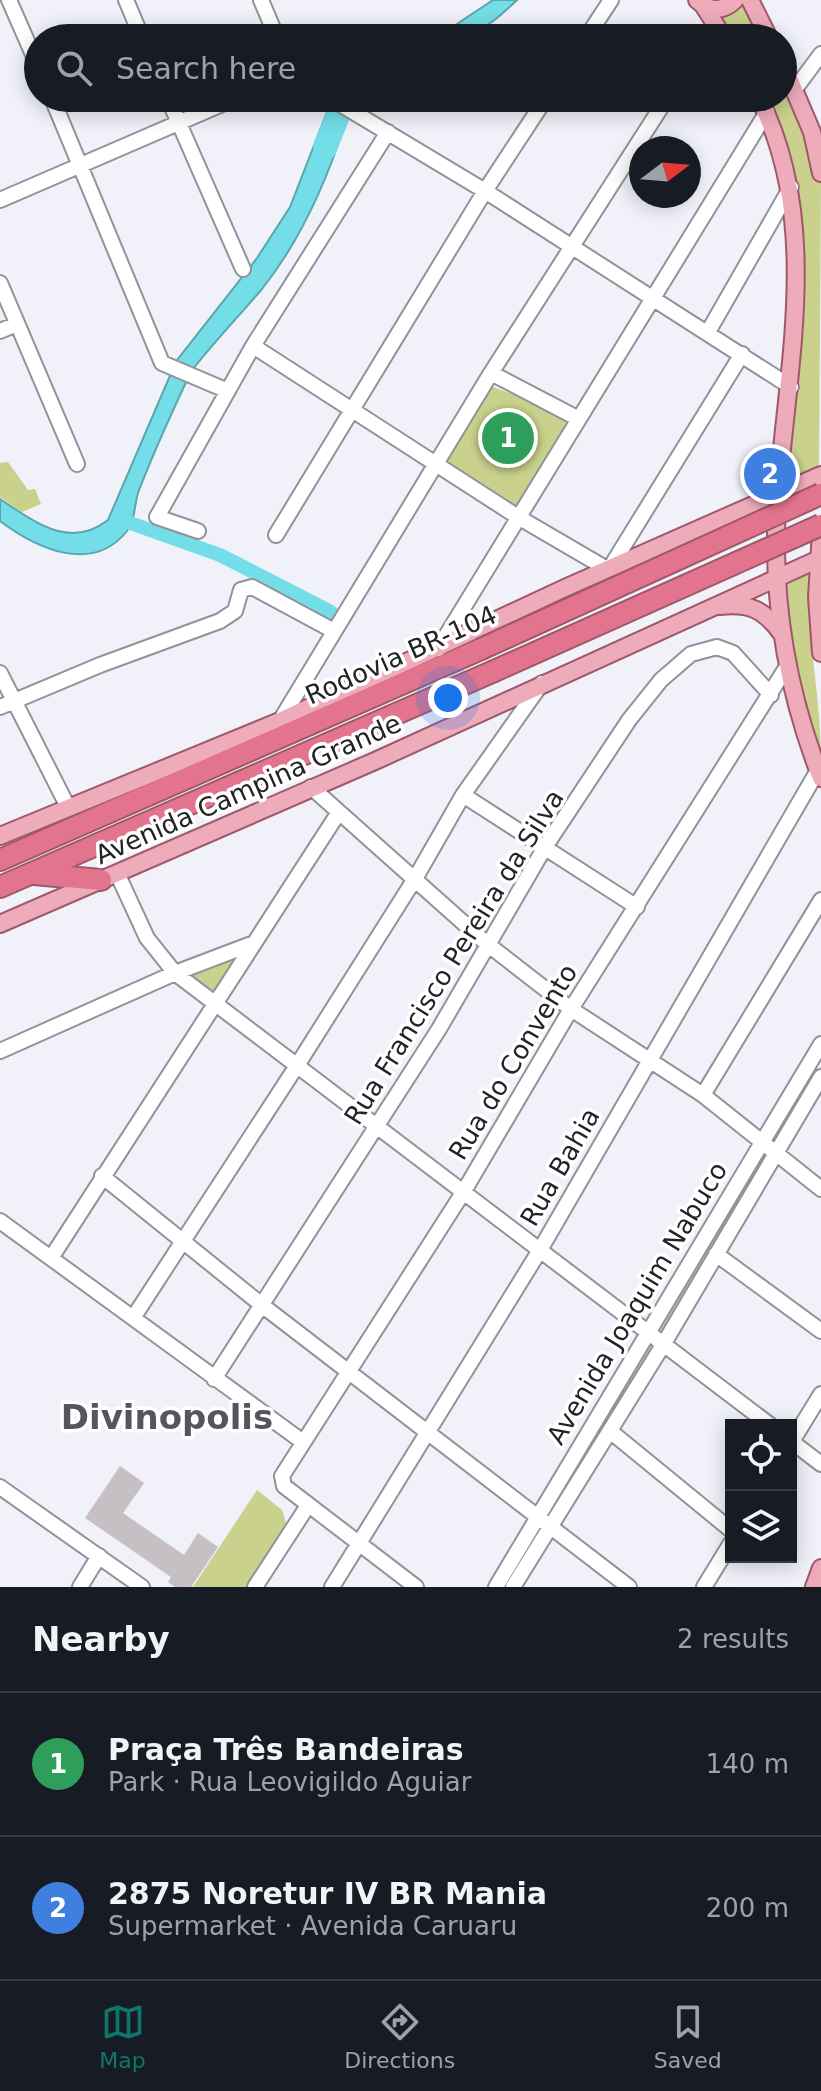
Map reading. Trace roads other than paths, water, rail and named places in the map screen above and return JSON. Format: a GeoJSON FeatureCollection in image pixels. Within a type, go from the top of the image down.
{"type":"FeatureCollection","features":[{"type":"Feature","properties":{"kind":"highway","name":"Rodovia BR-104"},"geometry":{"type":"LineString","coordinates":[[0,860],[481,649],[816,483]]}},
{"type":"Feature","properties":{"kind":"highway","name":"Rodovia BR-104"},"geometry":{"type":"LineString","coordinates":[[0,887],[821,525]]}},
{"type":"Feature","properties":{"kind":"highway"},"geometry":{"type":"LineString","coordinates":[[30,874],[109,877]]}},
{"type":"Feature","properties":{"kind":"main road"},"geometry":{"type":"LineString","coordinates":[[700,3],[724,9],[735,0]]}},
{"type":"Feature","properties":{"kind":"main road"},"geometry":{"type":"LineString","coordinates":[[750,0],[762,24]]}},
{"type":"Feature","properties":{"kind":"main road"},"geometry":{"type":"LineString","coordinates":[[700,3],[710,24]]}},
{"type":"Feature","properties":{"kind":"main road"},"geometry":{"type":"LineString","coordinates":[[797,94],[812,132],[821,173]]}},
{"type":"Feature","properties":{"kind":"main road"},"geometry":{"type":"LineString","coordinates":[[765,112],[791,187],[798,282],[791,387],[778,493],[781,633],[794,704],[820,771]]}},
{"type":"Feature","properties":{"kind":"main road"},"geometry":{"type":"LineString","coordinates":[[0,836],[280,721],[778,493],[816,483]]}},
{"type":"Feature","properties":{"kind":"main road"},"geometry":{"type":"LineString","coordinates":[[821,531],[817,597],[821,653]]}},
{"type":"Feature","properties":{"kind":"main road","name":"Avenida Campina Grande"},"geometry":{"type":"LineString","coordinates":[[0,924],[820,559]]}},
{"type":"Feature","properties":{"kind":"main road"},"geometry":{"type":"LineString","coordinates":[[710,607],[750,606],[762,611],[781,633]]}},
{"type":"Feature","properties":{"kind":"main road"},"geometry":{"type":"LineString","coordinates":[[814,1587],[821,1568]]}},
{"type":"Feature","properties":{"kind":"street"},"geometry":{"type":"LineString","coordinates":[[9,0],[24,34]]}},
{"type":"Feature","properties":{"kind":"street"},"geometry":{"type":"LineString","coordinates":[[126,0],[136,24]]}},
{"type":"Feature","properties":{"kind":"street"},"geometry":{"type":"LineString","coordinates":[[261,0],[271,24]]}},
{"type":"Feature","properties":{"kind":"street"},"geometry":{"type":"LineString","coordinates":[[595,24],[611,0]]}},
{"type":"Feature","properties":{"kind":"street"},"geometry":{"type":"LineString","coordinates":[[797,86],[821,54]]}},
{"type":"Feature","properties":{"kind":"street"},"geometry":{"type":"LineString","coordinates":[[58,112],[162,363],[195,374],[228,391]]}},
{"type":"Feature","properties":{"kind":"street"},"geometry":{"type":"LineString","coordinates":[[174,112],[243,269]]}},
{"type":"Feature","properties":{"kind":"street"},"geometry":{"type":"LineString","coordinates":[[0,200],[202,112]]}},
{"type":"Feature","properties":{"kind":"street"},"geometry":{"type":"LineString","coordinates":[[355,112],[652,296],[791,387]]}},
{"type":"Feature","properties":{"kind":"street"},"geometry":{"type":"LineString","coordinates":[[276,535],[349,411],[537,112]]}},
{"type":"Feature","properties":{"kind":"street"},"geometry":{"type":"LineString","coordinates":[[280,721],[491,373],[658,112]]}},
{"type":"Feature","properties":{"kind":"street"},"geometry":{"type":"LineString","coordinates":[[438,650],[652,296],[759,112]]}},
{"type":"Feature","properties":{"kind":"street"},"geometry":{"type":"LineString","coordinates":[[198,531],[157,517],[253,346],[388,132]]}},
{"type":"Feature","properties":{"kind":"street"},"geometry":{"type":"LineString","coordinates":[[708,332],[791,187]]}},
{"type":"Feature","properties":{"kind":"street"},"geometry":{"type":"LineString","coordinates":[[0,283],[77,464]]}},
{"type":"Feature","properties":{"kind":"street"},"geometry":{"type":"LineString","coordinates":[[0,331],[17,324]]}},
{"type":"Feature","properties":{"kind":"street"},"geometry":{"type":"LineString","coordinates":[[253,346],[349,411],[518,517],[608,569],[742,354]]}},
{"type":"Feature","properties":{"kind":"street"},"geometry":{"type":"LineString","coordinates":[[491,373],[577,418]]}},
{"type":"Feature","properties":{"kind":"street"},"geometry":{"type":"LineString","coordinates":[[7,704],[220,621],[235,611],[241,590],[252,587],[334,631]]}},
{"type":"Feature","properties":{"kind":"street","name":"Rua Francisco Pereira da Silva"},"geometry":{"type":"LineString","coordinates":[[214,1379],[439,1029],[486,943],[545,847],[629,720],[661,680],[691,654],[717,647],[733,653],[771,695]]}},
{"type":"Feature","properties":{"kind":"street","name":"Rua do Convento"},"geometry":{"type":"LineString","coordinates":[[307,1507],[282,1481],[303,1442],[464,1191],[571,1009],[786,668]]}},
{"type":"Feature","properties":{"kind":"street"},"geometry":{"type":"LineString","coordinates":[[0,673],[7,704],[68,807]]}},
{"type":"Feature","properties":{"kind":"street"},"geometry":{"type":"LineString","coordinates":[[133,1318],[416,877],[463,795],[542,683]]}},
{"type":"Feature","properties":{"kind":"street","name":"Rua Bahia"},"geometry":{"type":"LineString","coordinates":[[332,1587],[540,1250],[820,771]]}},
{"type":"Feature","properties":{"kind":"street"},"geometry":{"type":"LineString","coordinates":[[311,787],[416,877],[486,943],[571,1009],[703,1095],[821,1189]]}},
{"type":"Feature","properties":{"kind":"street"},"geometry":{"type":"LineString","coordinates":[[463,795],[637,907]]}},
{"type":"Feature","properties":{"kind":"street"},"geometry":{"type":"LineString","coordinates":[[51,1258],[102,1176],[218,1004],[339,812]]}},
{"type":"Feature","properties":{"kind":"street"},"geometry":{"type":"LineString","coordinates":[[109,877],[147,938],[175,973],[762,1419]]}},
{"type":"Feature","properties":{"kind":"street"},"geometry":{"type":"LineString","coordinates":[[703,1095],[821,900]]}},
{"type":"Feature","properties":{"kind":"street"},"geometry":{"type":"LineString","coordinates":[[0,1051],[175,973],[255,942]]}},
{"type":"Feature","properties":{"kind":"street","name":"Avenida Joaquim Nabuco"},"geometry":{"type":"LineString","coordinates":[[513,1587],[647,1333],[821,1044]]}},
{"type":"Feature","properties":{"kind":"street","name":"Avenida Joaquim Nabuco"},"geometry":{"type":"LineString","coordinates":[[496,1587],[610,1431],[821,1077]]}},
{"type":"Feature","properties":{"kind":"street"},"geometry":{"type":"LineString","coordinates":[[102,1176],[263,1306],[629,1587]]}},
{"type":"Feature","properties":{"kind":"street"},"geometry":{"type":"LineString","coordinates":[[0,1221],[303,1442]]}},
{"type":"Feature","properties":{"kind":"street"},"geometry":{"type":"LineString","coordinates":[[716,1254],[821,1331]]}},
{"type":"Feature","properties":{"kind":"street"},"geometry":{"type":"LineString","coordinates":[[797,1432],[821,1394]]}},
{"type":"Feature","properties":{"kind":"street"},"geometry":{"type":"LineString","coordinates":[[610,1431],[725,1525]]}},
{"type":"Feature","properties":{"kind":"street"},"geometry":{"type":"LineString","coordinates":[[797,1446],[821,1464]]}},
{"type":"Feature","properties":{"kind":"street"},"geometry":{"type":"LineString","coordinates":[[0,1488],[142,1587]]}},
{"type":"Feature","properties":{"kind":"street"},"geometry":{"type":"LineString","coordinates":[[255,1587],[307,1507],[416,1587]]}},
{"type":"Feature","properties":{"kind":"street"},"geometry":{"type":"LineString","coordinates":[[704,1587],[725,1553]]}},
{"type":"Feature","properties":{"kind":"street"},"geometry":{"type":"LineString","coordinates":[[80,1587],[99,1556]]}},
{"type":"Feature","properties":{"kind":"water"},"geometry":{"type":"Polygon","coordinates":[[[493,0],[517,0],[488,24],[457,24],[493,0]]]}},
{"type":"Feature","properties":{"kind":"water"},"geometry":{"type":"Polygon","coordinates":[[[327,112],[345,124],[321,189],[289,251],[262,289],[193,369],[174,364],[257,258],[290,207],[327,112]]]}},
{"type":"Feature","properties":{"kind":"water"},"geometry":{"type":"Polygon","coordinates":[[[172,371],[189,376],[139,490],[130,526],[113,544],[97,552],[64,553],[30,540],[0,521],[0,499],[39,524],[66,533],[94,529],[108,520],[172,371]]]}},
{"type":"Feature","properties":{"kind":"waterway"},"geometry":{"type":"LineString","coordinates":[[325,148],[339,112]]}},
{"type":"Feature","properties":{"kind":"waterway"},"geometry":{"type":"LineString","coordinates":[[119,519],[220,555],[331,612]]}},
{"type":"Feature","properties":{"kind":"place","name":"Praça Três Bandeiras"},"geometry":{"type":"Point","coordinates":[508,438]}},
{"type":"Feature","properties":{"kind":"place","name":"2875 Noretur IV BR Mania"},"geometry":{"type":"Point","coordinates":[770,474]}},
{"type":"Feature","properties":{"kind":"district","name":"Divinopolis"},"geometry":{"type":"Point","coordinates":[167,1417]}}]}
